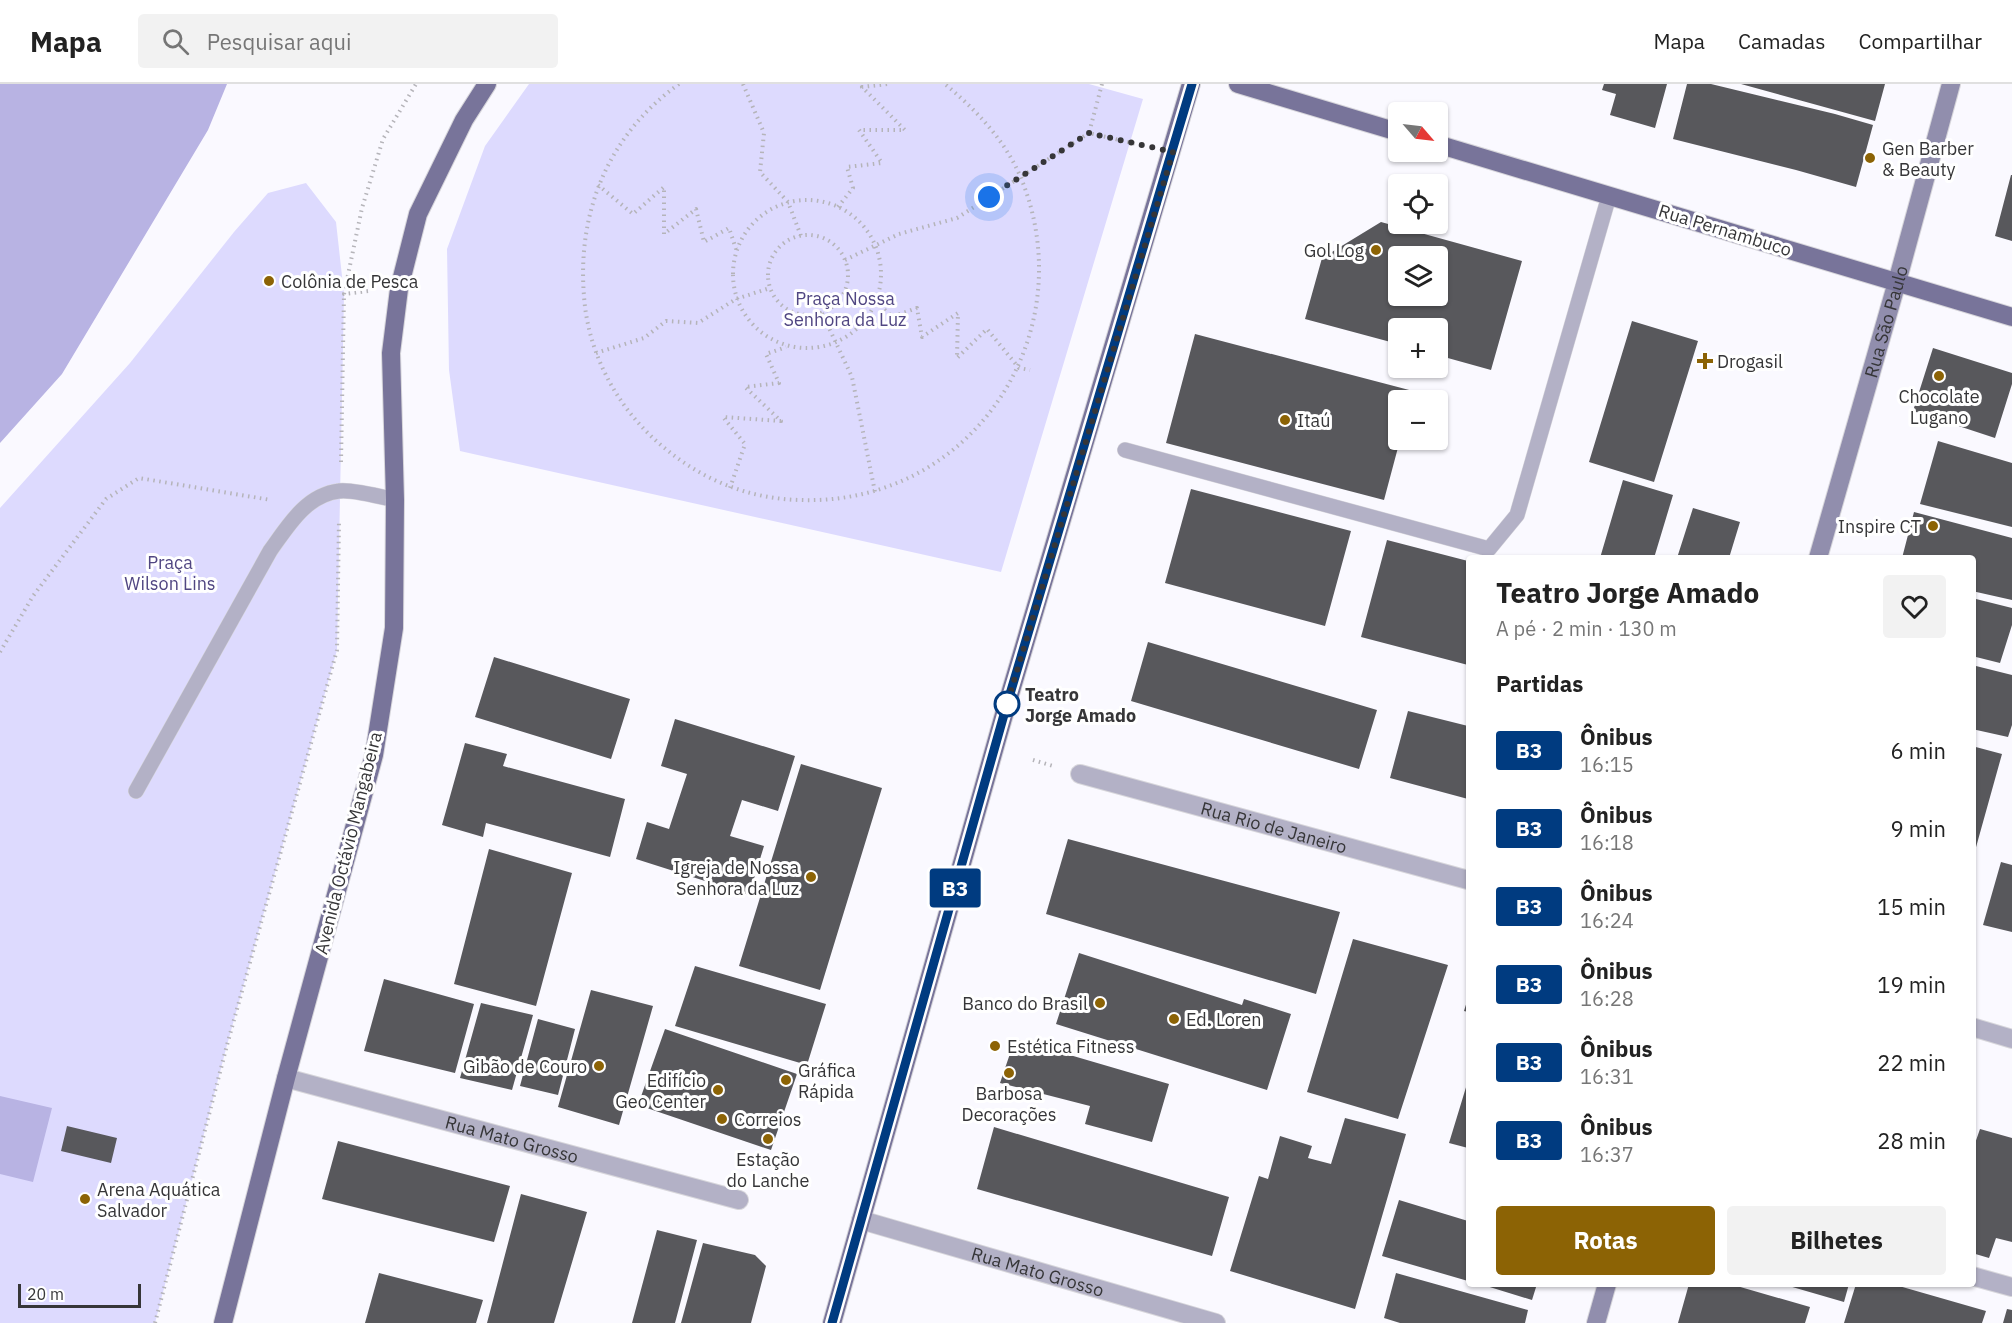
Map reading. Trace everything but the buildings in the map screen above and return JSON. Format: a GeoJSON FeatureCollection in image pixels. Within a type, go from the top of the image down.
{"type":"FeatureCollection","features":[{"type":"Feature","properties":{"kind":"main road","name":"Avenida Octávio Mangabeira"},"geometry":{"type":"LineString","coordinates":[[223,1323],[285,1078],[374,755],[394,628],[395,500],[390,353],[399,289],[418,214],[464,120],[487,84]]}},
{"type":"Feature","properties":{"kind":"main road"},"geometry":{"type":"LineString","coordinates":[[832,1323],[1007,704],[1173,152],[1191,84]]}},
{"type":"Feature","properties":{"kind":"main road"},"geometry":{"type":"LineString","coordinates":[[1238,84],[1388,129]]}},
{"type":"Feature","properties":{"kind":"main road","name":"Rua Pernambuco"},"geometry":{"type":"LineString","coordinates":[[1448,147],[2012,317]]}},
{"type":"Feature","properties":{"kind":"street","name":"Rua São Paulo"},"geometry":{"type":"LineString","coordinates":[[1819,555],[1951,84]]}},
{"type":"Feature","properties":{"kind":"street","name":"Rua Rio de Janeiro"},"geometry":{"type":"LineString","coordinates":[[1080,774],[1466,879]]}},
{"type":"Feature","properties":{"kind":"street"},"geometry":{"type":"LineString","coordinates":[[1976,1028],[2012,1039]]}},
{"type":"Feature","properties":{"kind":"street","name":"Rua Mato Grosso"},"geometry":{"type":"LineString","coordinates":[[285,1078],[739,1200]]}},
{"type":"Feature","properties":{"kind":"street","name":"Rua Mato Grosso"},"geometry":{"type":"LineString","coordinates":[[861,1220],[1216,1323]]}},
{"type":"Feature","properties":{"kind":"street"},"geometry":{"type":"LineString","coordinates":[[1976,1277],[2012,1287]]}},
{"type":"Feature","properties":{"kind":"street"},"geometry":{"type":"LineString","coordinates":[[1596,1323],[1606,1287]]}},
{"type":"Feature","properties":{"kind":"lane"},"geometry":{"type":"LineString","coordinates":[[1125,450],[1489,549],[1517,515],[1609,196]]}},
{"type":"Feature","properties":{"kind":"lane"},"geometry":{"type":"LineString","coordinates":[[136,791],[270,551],[288,525],[306,506],[321,496],[340,490],[395,500]]}},
{"type":"Feature","properties":{"kind":"path"},"geometry":{"type":"LineString","coordinates":[[155,1323],[227,1045],[338,650],[344,294],[362,208],[383,139],[416,84]]}},
{"type":"Feature","properties":{"kind":"path"},"geometry":{"type":"LineString","coordinates":[[680,84],[665,94],[638,120],[615,151],[598,185],[586,227],[581,269],[585,312],[596,353],[618,397],[648,435],[686,466],[730,488],[778,500],[807,501],[826,501],[874,492],[920,474],[960,445],[994,410],[1019,368],[1035,321],[1040,272],[1035,223],[1021,177],[1000,140],[974,108],[945,84]]}},
{"type":"Feature","properties":{"kind":"path"},"geometry":{"type":"LineString","coordinates":[[743,84],[764,133],[760,172],[788,202],[801,236]]}},
{"type":"Feature","properties":{"kind":"path"},"geometry":{"type":"LineString","coordinates":[[838,207],[853,188],[847,167],[882,163],[859,130],[905,130],[862,87],[888,84]]}},
{"type":"Feature","properties":{"kind":"path"},"geometry":{"type":"LineString","coordinates":[[845,260],[898,234],[957,218],[1089,133],[1102,84]]}},
{"type":"Feature","properties":{"kind":"path"},"geometry":{"type":"LineString","coordinates":[[1089,133],[1173,152]]}},
{"type":"Feature","properties":{"kind":"path"},"geometry":{"type":"LineString","coordinates":[[598,185],[633,214],[664,187],[664,234],[696,209],[704,242],[729,228],[736,250]]}},
{"type":"Feature","properties":{"kind":"path"},"geometry":{"type":"LineString","coordinates":[[809,199],[830,203],[849,212],[864,226],[875,244],[881,267],[879,291],[871,313],[855,331],[835,343],[811,350],[787,347],[765,337],[747,320],[736,299],[732,274],[736,250],[747,228],[765,212],[788,202],[809,199]]}},
{"type":"Feature","properties":{"kind":"path"},"geometry":{"type":"LineString","coordinates":[[814,235],[838,248],[845,260],[848,272],[847,285],[842,297],[822,313],[810,316],[785,309],[776,300],[770,288],[768,275],[770,262],[777,250],[788,241],[801,236],[814,235]]}},
{"type":"Feature","properties":{"kind":"path"},"geometry":{"type":"LineString","coordinates":[[596,353],[644,338],[666,321],[698,323],[736,299],[770,288]]}},
{"type":"Feature","properties":{"kind":"path"},"geometry":{"type":"LineString","coordinates":[[344,294],[399,289]]}},
{"type":"Feature","properties":{"kind":"path"},"geometry":{"type":"LineString","coordinates":[[876,301],[892,317],[917,308],[922,337],[958,313],[957,358],[987,329],[1019,368],[1030,370]]}},
{"type":"Feature","properties":{"kind":"path"},"geometry":{"type":"LineString","coordinates":[[822,313],[852,377],[874,492]]}},
{"type":"Feature","properties":{"kind":"path"},"geometry":{"type":"LineString","coordinates":[[730,488],[745,444],[723,417],[781,421],[745,387],[779,383],[766,354],[787,347]]}},
{"type":"Feature","properties":{"kind":"path"},"geometry":{"type":"LineString","coordinates":[[0,652],[33,596],[106,499],[139,478],[306,506]]}},
{"type":"Feature","properties":{"kind":"green space","name":"Praça Nossa Senhora da Luz"},"geometry":{"type":"Polygon","coordinates":[[[529,84],[1089,84],[1143,99],[1001,572],[460,451],[449,370],[447,249],[485,146],[529,84]]]}},
{"type":"Feature","properties":{"kind":"green space","name":"Praça Wilson Lins"},"geometry":{"type":"Polygon","coordinates":[[[306,183],[336,222],[344,294],[337,650],[227,1045],[155,1323],[0,1323],[0,508],[130,363],[234,232],[268,193],[306,183]]]}},
{"type":"Feature","properties":{"kind":"shaded area"},"geometry":{"type":"Polygon","coordinates":[[[0,84],[227,84],[208,130],[62,374],[0,443],[0,84]]]}},
{"type":"Feature","properties":{"kind":"shaded area"},"geometry":{"type":"Polygon","coordinates":[[[0,1096],[52,1108],[33,1182],[0,1174],[0,1096]]]}},
{"type":"Feature","properties":{"kind":"bus line","name":"B3"},"geometry":{"type":"LineString","coordinates":[[832,1323],[1007,704],[1192,84]]}},
{"type":"Feature","properties":{"kind":"place","name":"Gen Barber & Beauty"},"geometry":{"type":"Point","coordinates":[1870,158]}},
{"type":"Feature","properties":{"kind":"place","name":"Gol Log"},"geometry":{"type":"Point","coordinates":[1376,250]}},
{"type":"Feature","properties":{"kind":"place","name":"Colônia de Pesca"},"geometry":{"type":"Point","coordinates":[269,281]}},
{"type":"Feature","properties":{"kind":"place","name":"Drogasil"},"geometry":{"type":"Point","coordinates":[1705,361]}},
{"type":"Feature","properties":{"kind":"place","name":"Chocolate Lugano"},"geometry":{"type":"Point","coordinates":[1939,376]}},
{"type":"Feature","properties":{"kind":"place","name":"Itaú"},"geometry":{"type":"Point","coordinates":[1285,420]}},
{"type":"Feature","properties":{"kind":"place","name":"Inspire CT"},"geometry":{"type":"Point","coordinates":[1933,526]}},
{"type":"Feature","properties":{"kind":"place","name":"Teatro Jorge Amado"},"geometry":{"type":"Point","coordinates":[1007,704]}},
{"type":"Feature","properties":{"kind":"place","name":"Igreja de Nossa Senhora da Luz"},"geometry":{"type":"Point","coordinates":[811,877]}},
{"type":"Feature","properties":{"kind":"place","name":"Banco do Brasil"},"geometry":{"type":"Point","coordinates":[1100,1003]}},
{"type":"Feature","properties":{"kind":"place","name":"Ed. Loren"},"geometry":{"type":"Point","coordinates":[1174,1019]}},
{"type":"Feature","properties":{"kind":"place","name":"Estética Fitness"},"geometry":{"type":"Point","coordinates":[995,1046]}},
{"type":"Feature","properties":{"kind":"place","name":"Gibão de Couro"},"geometry":{"type":"Point","coordinates":[599,1066]}},
{"type":"Feature","properties":{"kind":"place","name":"Barbosa Decorações"},"geometry":{"type":"Point","coordinates":[1009,1073]}},
{"type":"Feature","properties":{"kind":"place","name":"Gráfica Rápida"},"geometry":{"type":"Point","coordinates":[786,1080]}},
{"type":"Feature","properties":{"kind":"place","name":"Edifício Geo Center"},"geometry":{"type":"Point","coordinates":[718,1090]}},
{"type":"Feature","properties":{"kind":"place","name":"Correios"},"geometry":{"type":"Point","coordinates":[722,1119]}},
{"type":"Feature","properties":{"kind":"place","name":"Estação do Lanche"},"geometry":{"type":"Point","coordinates":[768,1139]}},
{"type":"Feature","properties":{"kind":"place","name":"Arena Aquática Salvador"},"geometry":{"type":"Point","coordinates":[85,1199]}},
{"type":"Feature","properties":{"kind":"route"},"geometry":{"type":"LineString","coordinates":[[989,197],[1089,133],[1173,152],[1007,704]]}}]}
